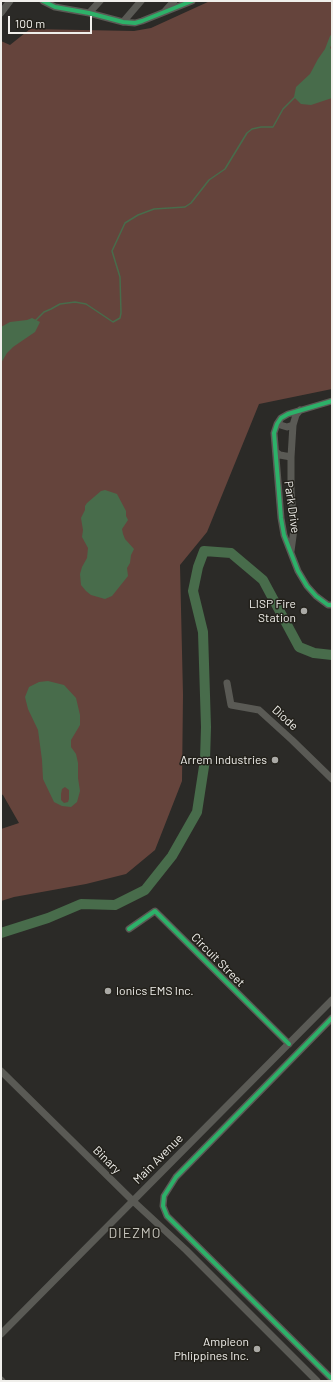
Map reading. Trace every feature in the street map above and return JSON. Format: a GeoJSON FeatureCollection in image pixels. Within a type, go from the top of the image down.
{"type":"FeatureCollection","features":[{"type":"Feature","properties":{"kind":"street"},"geometry":{"type":"LineString","coordinates":[[43,1],[123,22],[135,23],[142,22],[192,1]]}},
{"type":"Feature","properties":{"kind":"street"},"geometry":{"type":"LineString","coordinates":[[90,13],[100,1]]}},
{"type":"Feature","properties":{"kind":"street"},"geometry":{"type":"LineString","coordinates":[[123,22],[141,1]]}},
{"type":"Feature","properties":{"kind":"street"},"geometry":{"type":"LineString","coordinates":[[164,13],[174,1]]}},
{"type":"Feature","properties":{"kind":"street"},"geometry":{"type":"LineString","coordinates":[[1,13],[9,2]]}},
{"type":"Feature","properties":{"kind":"street"},"geometry":{"type":"LineString","coordinates":[[293,425],[287,427],[277,424],[280,418],[288,414],[300,409],[332,401]]}},
{"type":"Feature","properties":{"kind":"street","name":"Park Drive"},"geometry":{"type":"LineString","coordinates":[[291,552],[294,528],[291,491],[293,425],[296,415],[300,409]]}},
{"type":"Feature","properties":{"kind":"street","name":"Park Drive"},"geometry":{"type":"LineString","coordinates":[[277,424],[274,433],[281,518],[284,535],[298,571],[307,586],[316,596],[332,605]]}},
{"type":"Feature","properties":{"kind":"street"},"geometry":{"type":"LineString","coordinates":[[276,452],[280,455],[291,457]]}},
{"type":"Feature","properties":{"kind":"street","name":"Diode"},"geometry":{"type":"LineString","coordinates":[[227,683],[231,705],[259,710],[332,780]]}},
{"type":"Feature","properties":{"kind":"street","name":"Circuit Street"},"geometry":{"type":"LineString","coordinates":[[129,929],[155,911],[289,1044]]}},
{"type":"Feature","properties":{"kind":"street","name":"Main Avenue"},"geometry":{"type":"LineString","coordinates":[[1,1334],[332,1000]]}},
{"type":"Feature","properties":{"kind":"street"},"geometry":{"type":"LineString","coordinates":[[332,1018],[176,1177],[164,1196],[163,1206],[166,1216],[332,1378]]}},
{"type":"Feature","properties":{"kind":"street","name":"Binary"},"geometry":{"type":"LineString","coordinates":[[1,1071],[133,1201],[186,1250],[317,1381]]}},
{"type":"Feature","properties":{"kind":"shaded area"},"geometry":{"type":"Polygon","coordinates":[[[210,1],[332,1],[332,389],[259,404],[207,532],[180,565],[183,695],[182,781],[155,850],[126,874],[86,884],[14,897],[1,901],[1,829],[19,823],[1,794],[1,41],[10,45],[30,29],[134,31],[151,28],[210,1]]]}},
{"type":"Feature","properties":{"kind":"shaded area"},"geometry":{"type":"Polygon","coordinates":[[[332,34],[332,43],[330,48],[332,50],[332,98],[311,105],[301,104],[294,97],[296,87],[310,74],[332,34]]]}},
{"type":"Feature","properties":{"kind":"shaded area"},"geometry":{"type":"Polygon","coordinates":[[[32,318],[40,322],[35,332],[13,347],[1,363],[1,327],[10,322],[32,318]]]}},
{"type":"Feature","properties":{"kind":"shaded area"},"geometry":{"type":"Polygon","coordinates":[[[105,490],[117,494],[126,511],[128,520],[122,529],[123,534],[125,539],[134,549],[127,568],[128,576],[112,596],[105,599],[91,595],[86,591],[81,585],[80,574],[87,558],[88,548],[82,537],[83,530],[81,518],[87,503],[101,491],[105,490]]]}},
{"type":"Feature","properties":{"kind":"shaded area"},"geometry":{"type":"Polygon","coordinates":[[[48,681],[64,685],[76,698],[80,715],[80,725],[71,740],[71,747],[76,754],[78,763],[80,791],[77,802],[71,807],[62,806],[54,802],[43,779],[38,730],[28,709],[25,697],[29,687],[39,682],[48,681]],[[65,787],[62,789],[61,800],[64,803],[68,802],[69,790],[65,787]]]}},
{"type":"Feature","properties":{"kind":"waterway"},"geometry":{"type":"LineString","coordinates":[[35,321],[44,312],[60,304],[75,302],[86,304],[113,322],[120,318],[120,277],[112,251],[125,223],[138,215],[154,209],[185,207],[191,203],[209,180],[225,169],[247,133],[252,129],[273,127],[283,109],[295,97]]}},
{"type":"Feature","properties":{"kind":"waterway"},"geometry":{"type":"LineString","coordinates":[[1,933],[48,918],[81,904],[115,905],[145,890],[172,856],[197,812],[205,760],[206,727],[203,632],[193,591],[198,567],[204,551],[231,553],[263,580],[299,647],[314,653],[332,655]]}},
{"type":"Feature","properties":{"kind":"cycle path"},"geometry":{"type":"LineString","coordinates":[[43,1],[55,7],[89,13],[123,22],[135,23],[192,1]]}},
{"type":"Feature","properties":{"kind":"cycle path"},"geometry":{"type":"LineString","coordinates":[[332,401],[288,414],[281,418],[274,433],[281,518],[284,535],[298,571],[307,586],[316,596],[328,605],[332,605]]}},
{"type":"Feature","properties":{"kind":"cycle path"},"geometry":{"type":"LineString","coordinates":[[129,929],[155,911],[289,1044]]}},
{"type":"Feature","properties":{"kind":"cycle path"},"geometry":{"type":"LineString","coordinates":[[332,1018],[176,1177],[164,1196],[163,1206],[167,1216],[332,1379]]}},
{"type":"Feature","properties":{"kind":"place","name":"LISP Fire Station"},"geometry":{"type":"Point","coordinates":[304,611]}},
{"type":"Feature","properties":{"kind":"place","name":"Arrem Industries"},"geometry":{"type":"Point","coordinates":[275,760]}},
{"type":"Feature","properties":{"kind":"place","name":"Ionics EMS Inc."},"geometry":{"type":"Point","coordinates":[108,991]}},
{"type":"Feature","properties":{"kind":"place","name":"Ampleon Phlippines Inc."},"geometry":{"type":"Point","coordinates":[257,1349]}},
{"type":"Feature","properties":{"kind":"district","name":"DIEZMO"},"geometry":{"type":"Point","coordinates":[135,1233]}}]}
